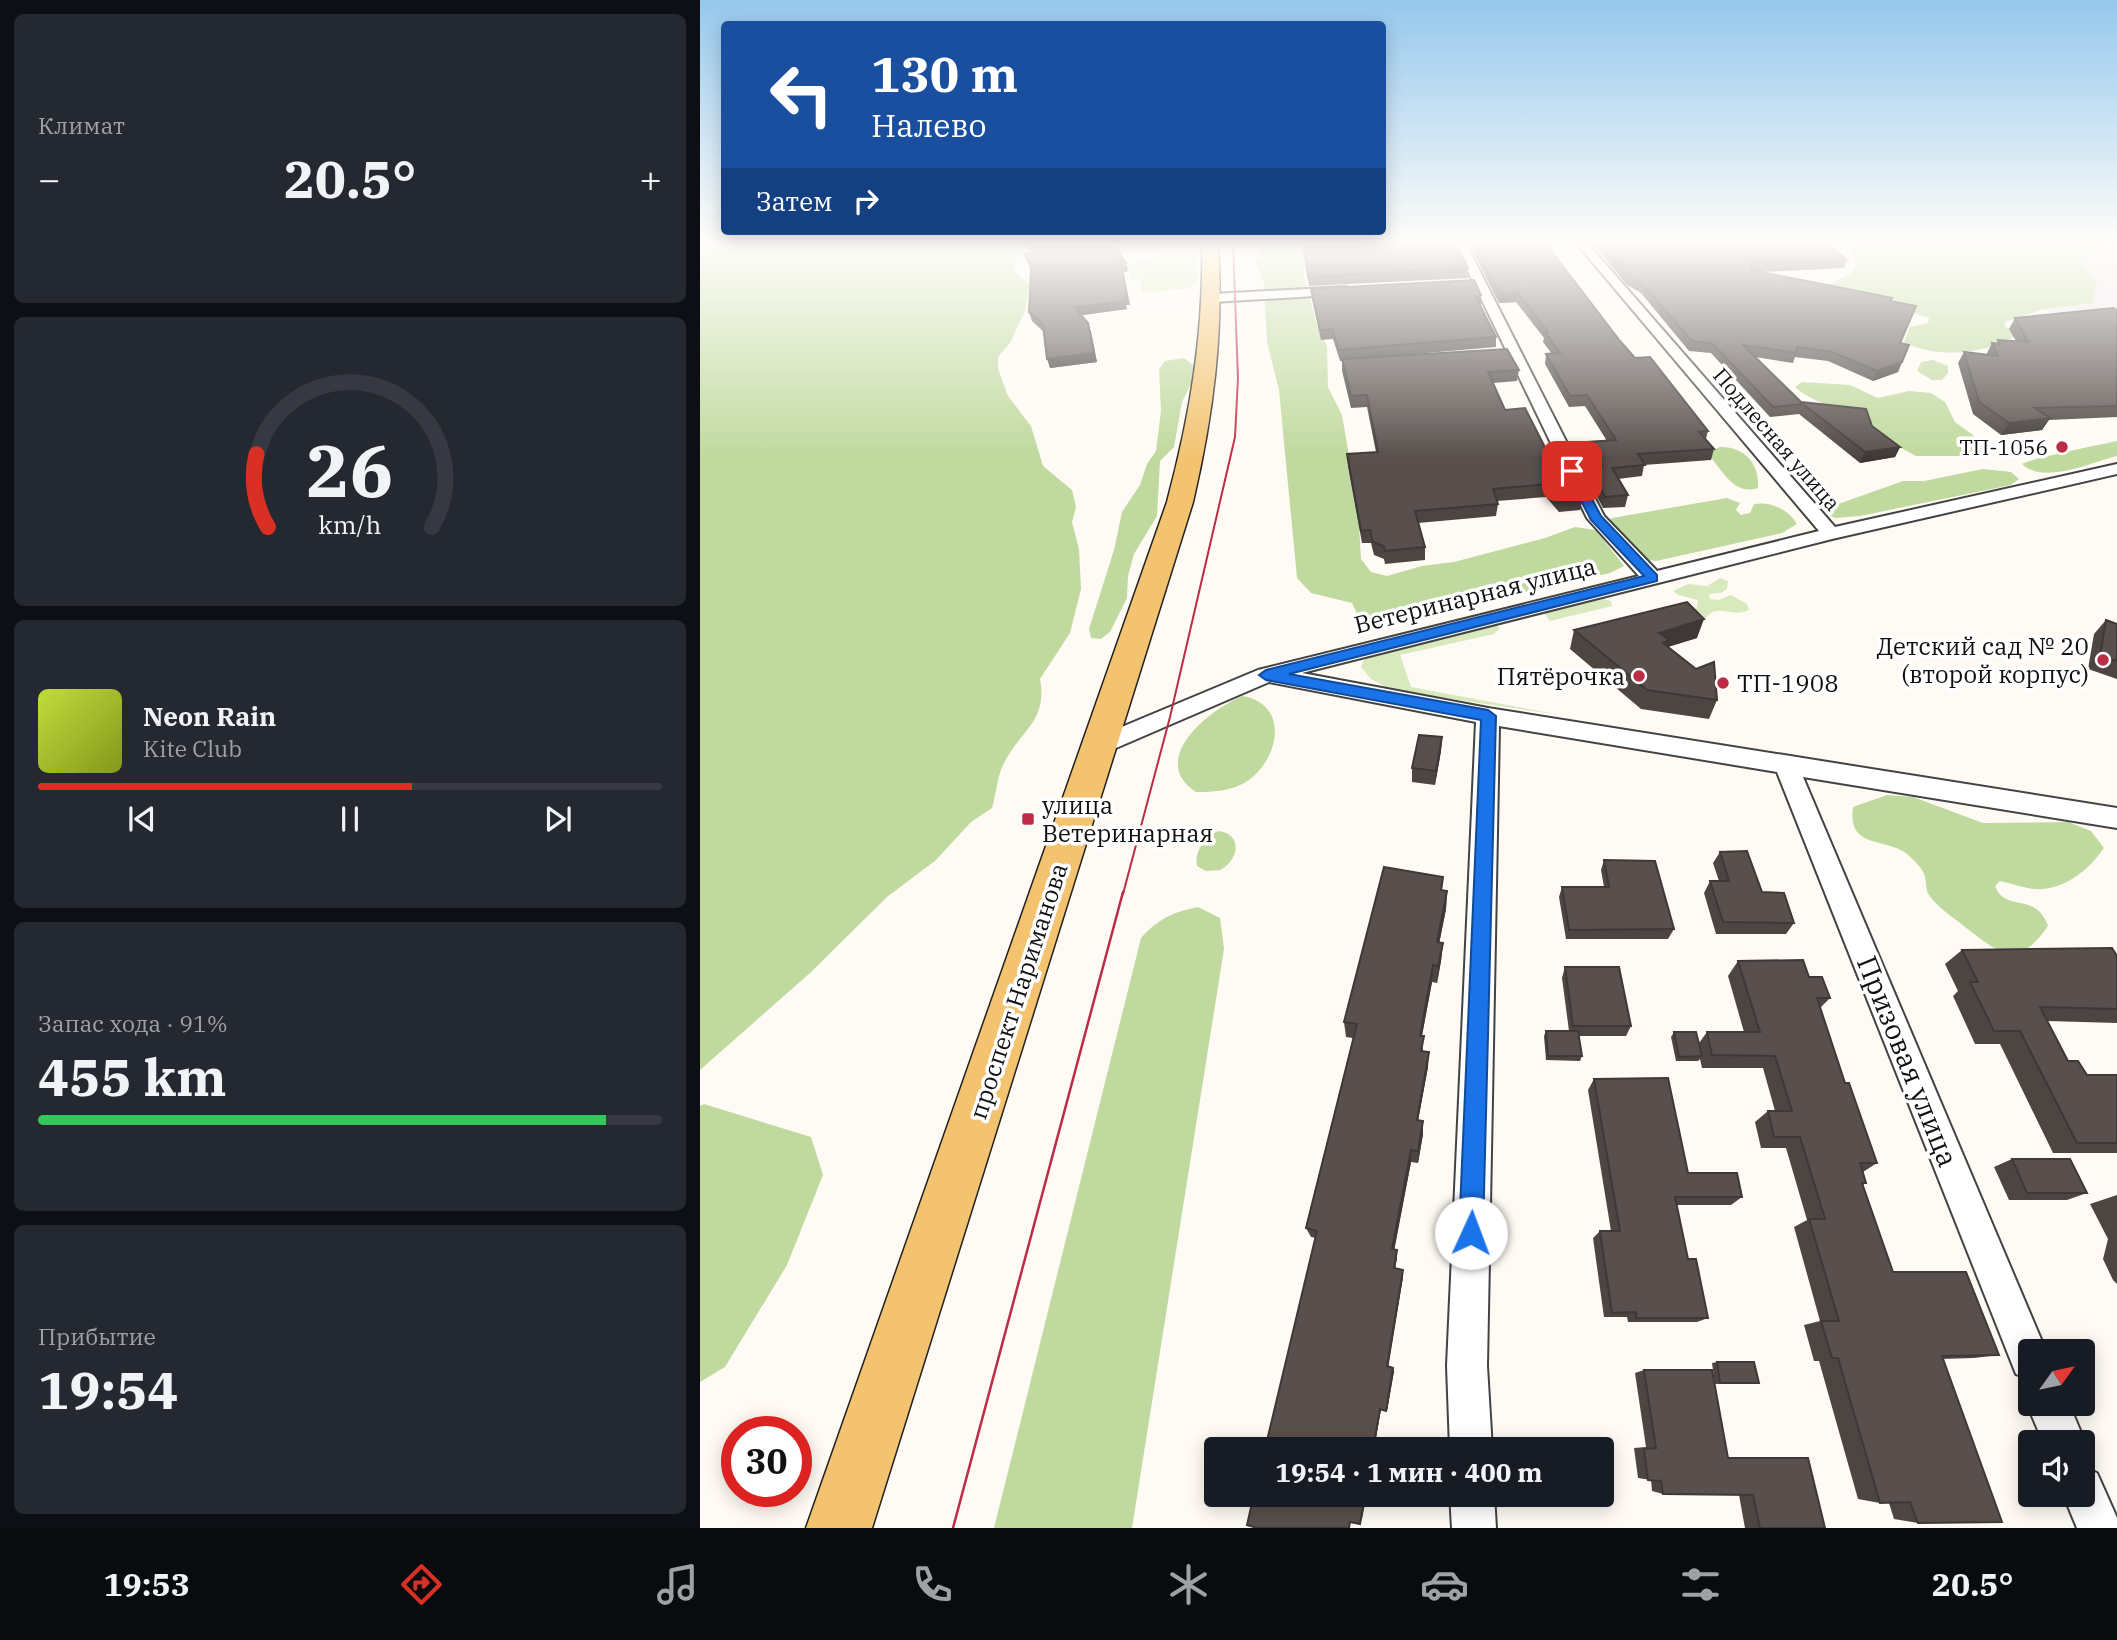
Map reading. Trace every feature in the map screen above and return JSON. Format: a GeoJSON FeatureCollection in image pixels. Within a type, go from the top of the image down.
{"type":"FeatureCollection","features":[{"type":"Feature","properties":{"kind":"main road","name":"проспект Нариманова"},"geometry":{"type":"LineString","coordinates":[[839,1528],[1184,490],[1206,389],[1212,315]]}},
{"type":"Feature","properties":{"kind":"street"},"geometry":{"type":"LineString","coordinates":[[1487,315],[1596,518],[1652,578]]}},
{"type":"Feature","properties":{"kind":"street","name":"Подлесная улица"},"geometry":{"type":"LineString","coordinates":[[1643,315],[1832,534]]}},
{"type":"Feature","properties":{"kind":"street","name":"Ветеринарная улица"},"geometry":{"type":"LineString","coordinates":[[1101,745],[1266,675],[1832,534],[2117,469]]}},
{"type":"Feature","properties":{"kind":"street"},"geometry":{"type":"LineString","coordinates":[[1266,675],[1488,716],[1785,762],[2117,818]]}},
{"type":"Feature","properties":{"kind":"street"},"geometry":{"type":"LineString","coordinates":[[1470,1437],[1467,1366],[1488,716]]}},
{"type":"Feature","properties":{"kind":"street","name":"Призовая улица"},"geometry":{"type":"LineString","coordinates":[[1785,762],[2021,1339]]}},
{"type":"Feature","properties":{"kind":"street"},"geometry":{"type":"LineString","coordinates":[[1473,1507],[1474,1528]]}},
{"type":"Feature","properties":{"kind":"street"},"geometry":{"type":"LineString","coordinates":[[2090,1507],[2099,1528]]}},
{"type":"Feature","properties":{"kind":"shaded area"},"geometry":{"type":"Polygon","coordinates":[[[2056,315],[2117,315],[2117,335],[2077,326],[2056,315]]]}},
{"type":"Feature","properties":{"kind":"green space"},"geometry":{"type":"Polygon","coordinates":[[[700,315],[1023,315],[1010,343],[998,357],[998,369],[1008,396],[1031,426],[1043,466],[1072,490],[1076,507],[1072,522],[1079,549],[1081,589],[1070,633],[1040,679],[1040,706],[1036,717],[1003,765],[992,808],[971,822],[936,860],[887,897],[810,973],[700,1070],[700,315]]]}},
{"type":"Feature","properties":{"kind":"green space"},"geometry":{"type":"Polygon","coordinates":[[[1266,315],[1314,315],[1327,346],[1328,387],[1342,415],[1358,508],[1361,559],[1371,572],[1387,576],[1422,566],[1454,562],[1545,538],[1575,527],[1596,530],[1624,566],[1610,573],[1364,628],[1352,603],[1311,593],[1297,578],[1279,390],[1267,342],[1266,315]]]}},
{"type":"Feature","properties":{"kind":"green space"},"geometry":{"type":"Polygon","coordinates":[[[1921,315],[2025,315],[2005,322],[2005,327],[2022,332],[2010,339],[1980,350],[1948,353],[1917,348],[1904,342],[1910,327],[1928,323],[1929,318],[1921,315]]]}},
{"type":"Feature","properties":{"kind":"green space"},"geometry":{"type":"Polygon","coordinates":[[[1184,358],[1194,366],[1193,380],[1182,402],[1174,447],[1160,461],[1157,516],[1134,554],[1128,576],[1127,598],[1110,632],[1101,639],[1091,638],[1089,629],[1114,550],[1122,512],[1140,485],[1147,464],[1156,451],[1161,411],[1159,369],[1165,361],[1184,358]]]}},
{"type":"Feature","properties":{"kind":"green space"},"geometry":{"type":"Polygon","coordinates":[[[1933,360],[1948,366],[1948,373],[1942,380],[1932,380],[1917,371],[1921,362],[1933,360]]]}},
{"type":"Feature","properties":{"kind":"green space"},"geometry":{"type":"Polygon","coordinates":[[[1802,382],[1850,385],[1878,398],[1909,391],[1931,393],[1945,402],[1955,422],[1977,438],[1986,452],[1963,456],[1916,456],[1806,395],[1795,387],[1802,382]]]}},
{"type":"Feature","properties":{"kind":"green space"},"geometry":{"type":"Polygon","coordinates":[[[2117,441],[2117,456],[2068,470],[2043,472],[2031,470],[2022,464],[2051,455],[2117,441]]]}},
{"type":"Feature","properties":{"kind":"green space"},"geometry":{"type":"Polygon","coordinates":[[[1720,447],[1737,450],[1749,458],[1756,472],[1758,488],[1742,488],[1724,475],[1710,456],[1713,450],[1720,447]]]}},
{"type":"Feature","properties":{"kind":"green space"},"geometry":{"type":"Polygon","coordinates":[[[1983,469],[2011,472],[2019,479],[2011,485],[1860,516],[1835,518],[1825,513],[1830,507],[1903,481],[1924,481],[1983,469]]]}},
{"type":"Feature","properties":{"kind":"green space"},"geometry":{"type":"Polygon","coordinates":[[[1727,498],[1740,503],[1736,510],[1741,515],[1750,513],[1754,504],[1767,504],[1784,510],[1797,524],[1782,533],[1656,561],[1646,560],[1631,547],[1631,541],[1613,530],[1608,523],[1612,518],[1727,498]]]}},
{"type":"Feature","properties":{"kind":"green space"},"geometry":{"type":"Polygon","coordinates":[[[1720,578],[1728,581],[1727,589],[1721,593],[1709,594],[1710,599],[1718,600],[1731,595],[1747,604],[1749,610],[1736,613],[1719,611],[1709,614],[1704,620],[1696,619],[1692,612],[1696,610],[1698,600],[1673,591],[1688,584],[1707,586],[1720,578]]]}},
{"type":"Feature","properties":{"kind":"green space"},"geometry":{"type":"Polygon","coordinates":[[[1604,599],[1611,601],[1612,606],[1550,621],[1544,613],[1604,599]]]}},
{"type":"Feature","properties":{"kind":"green space"},"geometry":{"type":"Polygon","coordinates":[[[1494,624],[1500,628],[1494,634],[1400,655],[1411,687],[1560,715],[1391,690],[1371,679],[1361,667],[1366,655],[1494,624]]]}},
{"type":"Feature","properties":{"kind":"green space"},"geometry":{"type":"Polygon","coordinates":[[[1243,696],[1258,701],[1268,710],[1273,721],[1273,746],[1267,759],[1243,784],[1223,790],[1196,792],[1183,779],[1178,765],[1180,751],[1200,724],[1214,712],[1243,696]]]}},
{"type":"Feature","properties":{"kind":"green space"},"geometry":{"type":"Polygon","coordinates":[[[1887,795],[1913,797],[1983,823],[2068,822],[2091,831],[2104,848],[2082,872],[2055,887],[2034,889],[2000,881],[1995,886],[2006,899],[2036,909],[2043,915],[2048,926],[2027,948],[2018,953],[2009,953],[1989,945],[1937,904],[1928,893],[1923,872],[1907,854],[1870,840],[1856,830],[1853,807],[1887,795]]]}},
{"type":"Feature","properties":{"kind":"green space"},"geometry":{"type":"Polygon","coordinates":[[[1219,831],[1232,838],[1236,849],[1226,866],[1220,870],[1206,871],[1197,866],[1197,855],[1205,840],[1219,831]]]}},
{"type":"Feature","properties":{"kind":"green space"},"geometry":{"type":"Polygon","coordinates":[[[1198,907],[1220,918],[1224,949],[1132,1528],[994,1528],[1141,938],[1166,917],[1198,907]]]}},
{"type":"Feature","properties":{"kind":"green space"},"geometry":{"type":"Polygon","coordinates":[[[704,1104],[811,1137],[823,1175],[787,1265],[725,1367],[700,1382],[700,1106],[704,1104]]]}},
{"type":"Feature","properties":{"kind":"building"},"geometry":{"type":"Polygon","coordinates":[[[1033,315],[1081,315],[1088,323],[1094,353],[1047,359],[1043,325],[1033,315]]]}},
{"type":"Feature","properties":{"kind":"building"},"geometry":{"type":"Polygon","coordinates":[[[1317,315],[1485,315],[1496,337],[1339,350],[1332,329],[1320,330],[1317,315]]]}},
{"type":"Feature","properties":{"kind":"building"},"geometry":{"type":"Polygon","coordinates":[[[1535,315],[1600,315],[1635,358],[1650,357],[1708,431],[1699,432],[1714,449],[1638,454],[1645,465],[1612,468],[1628,495],[1605,497],[1589,466],[1602,465],[1588,442],[1616,440],[1587,395],[1570,396],[1546,354],[1560,353],[1545,332],[1548,332],[1535,315]]]}},
{"type":"Feature","properties":{"kind":"building"},"geometry":{"type":"Polygon","coordinates":[[[1669,315],[1912,315],[1900,343],[1909,345],[1902,362],[1877,371],[1832,352],[1797,347],[1796,353],[1743,345],[1801,402],[1866,409],[1872,426],[1900,447],[1865,452],[1803,404],[1773,407],[1713,344],[1692,341],[1669,315]]]}},
{"type":"Feature","properties":{"kind":"building"},"geometry":{"type":"Polygon","coordinates":[[[2117,315],[2117,406],[2035,408],[2050,418],[2009,423],[1979,402],[1964,352],[1998,356],[1992,343],[2000,344],[1998,340],[2028,342],[2015,318],[2117,315]]]}},
{"type":"Feature","properties":{"kind":"building"},"geometry":{"type":"Polygon","coordinates":[[[1507,349],[1519,370],[1488,372],[1505,410],[1525,408],[1555,467],[1567,467],[1583,498],[1561,499],[1548,484],[1493,489],[1498,504],[1415,511],[1425,547],[1385,551],[1384,546],[1373,542],[1370,530],[1361,531],[1347,454],[1378,452],[1367,395],[1351,396],[1342,359],[1507,349]]]}},
{"type":"Feature","properties":{"kind":"building"},"geometry":{"type":"Polygon","coordinates":[[[1687,602],[1704,619],[1659,633],[1669,640],[1663,643],[1696,669],[1714,662],[1717,700],[1647,690],[1574,630],[1687,602]]]}},
{"type":"Feature","properties":{"kind":"building"},"geometry":{"type":"Polygon","coordinates":[[[2106,620],[2117,624],[2117,661],[2100,656],[2106,620]]]}},
{"type":"Feature","properties":{"kind":"building"},"geometry":{"type":"Polygon","coordinates":[[[1419,735],[1442,737],[1436,771],[1412,768],[1419,735]]]}},
{"type":"Feature","properties":{"kind":"building"},"geometry":{"type":"Polygon","coordinates":[[[1747,851],[1762,892],[1784,893],[1794,923],[1723,922],[1710,881],[1729,881],[1720,852],[1747,851]]]}},
{"type":"Feature","properties":{"kind":"building"},"geometry":{"type":"Polygon","coordinates":[[[1604,860],[1655,861],[1674,929],[1569,930],[1562,887],[1609,887],[1604,860]]]}},
{"type":"Feature","properties":{"kind":"building"},"geometry":{"type":"Polygon","coordinates":[[[1384,867],[1443,877],[1441,890],[1447,891],[1437,942],[1443,943],[1438,966],[1433,965],[1420,1036],[1424,1036],[1421,1051],[1429,1052],[1417,1120],[1423,1121],[1418,1151],[1411,1150],[1392,1249],[1397,1250],[1394,1268],[1403,1270],[1387,1366],[1393,1368],[1386,1411],[1380,1409],[1375,1437],[1268,1437],[1317,1231],[1306,1228],[1357,1024],[1344,1022],[1384,867]]]}},
{"type":"Feature","properties":{"kind":"building"},"geometry":{"type":"Polygon","coordinates":[[[2112,948],[2117,956],[2117,1009],[2040,1007],[2068,1061],[2078,1061],[2087,1075],[2117,1075],[2117,1143],[2077,1143],[2020,1031],[1994,1031],[1970,982],[1978,982],[1962,950],[2112,948]]]}},
{"type":"Feature","properties":{"kind":"building"},"geometry":{"type":"Polygon","coordinates":[[[1803,960],[1809,977],[1822,977],[1830,998],[1817,998],[1845,1083],[1849,1083],[1877,1163],[1860,1163],[1866,1183],[1862,1183],[1893,1272],[1966,1272],[1999,1355],[1942,1356],[2002,1522],[1918,1523],[1910,1502],[1880,1503],[1838,1358],[1832,1358],[1821,1321],[1839,1321],[1809,1219],[1825,1219],[1800,1137],[1774,1137],[1768,1111],[1792,1111],[1775,1056],[1712,1055],[1707,1032],[1760,1032],[1738,961],[1803,960]]]}},
{"type":"Feature","properties":{"kind":"building"},"geometry":{"type":"Polygon","coordinates":[[[1565,967],[1619,967],[1631,1026],[1573,1026],[1565,967]]]}},
{"type":"Feature","properties":{"kind":"building"},"geometry":{"type":"Polygon","coordinates":[[[1546,1031],[1578,1031],[1582,1056],[1548,1056],[1546,1031]]]}},
{"type":"Feature","properties":{"kind":"building"},"geometry":{"type":"Polygon","coordinates":[[[1674,1032],[1696,1032],[1702,1056],[1679,1057],[1674,1032]]]}},
{"type":"Feature","properties":{"kind":"building"},"geometry":{"type":"Polygon","coordinates":[[[1668,1078],[1688,1173],[1737,1173],[1742,1197],[1675,1197],[1688,1259],[1696,1259],[1708,1318],[1636,1318],[1636,1312],[1612,1313],[1600,1231],[1620,1231],[1594,1079],[1668,1078]]]}},
{"type":"Feature","properties":{"kind":"building"},"geometry":{"type":"Polygon","coordinates":[[[2012,1159],[2070,1159],[2087,1193],[2027,1193],[2012,1159]]]}},
{"type":"Feature","properties":{"kind":"building"},"geometry":{"type":"Polygon","coordinates":[[[1717,1362],[1754,1362],[1759,1383],[1720,1383],[1717,1362]]]}},
{"type":"Feature","properties":{"kind":"building"},"geometry":{"type":"Polygon","coordinates":[[[1644,1370],[1712,1370],[1728,1458],[1808,1458],[1825,1528],[1760,1528],[1753,1495],[1663,1494],[1661,1481],[1648,1480],[1644,1449],[1656,1448],[1644,1370]]]}},
{"type":"Feature","properties":{"kind":"building"},"geometry":{"type":"Polygon","coordinates":[[[1251,1507],[1363,1507],[1360,1524],[1350,1522],[1349,1528],[1257,1528],[1247,1525],[1251,1507]]]}},
{"type":"Feature","properties":{"kind":"tram line"},"geometry":{"type":"LineString","coordinates":[[1123,894],[1170,717],[1235,437],[1238,378],[1236,315]]}},
{"type":"Feature","properties":{"kind":"tram line"},"geometry":{"type":"LineString","coordinates":[[953,1528],[1123,892]]}},
{"type":"Feature","properties":{"kind":"place","name":"ТП-1056"},"geometry":{"type":"Point","coordinates":[2062,447]}},
{"type":"Feature","properties":{"kind":"place","name":"Детский сад № 20 (второй корпус)"},"geometry":{"type":"Point","coordinates":[2103,660]}},
{"type":"Feature","properties":{"kind":"place","name":"Пятёрочка"},"geometry":{"type":"Point","coordinates":[1639,676]}},
{"type":"Feature","properties":{"kind":"place","name":"ТП-1908"},"geometry":{"type":"Point","coordinates":[1723,683]}},
{"type":"Feature","properties":{"kind":"place","name":"улица Ветеринарная"},"geometry":{"type":"Point","coordinates":[1028,819]}},
{"type":"Feature","properties":{"kind":"route"},"geometry":{"type":"LineString","coordinates":[[1471,1233],[1488,716],[1266,675],[1652,578],[1596,518],[1572,471]]}}]}
